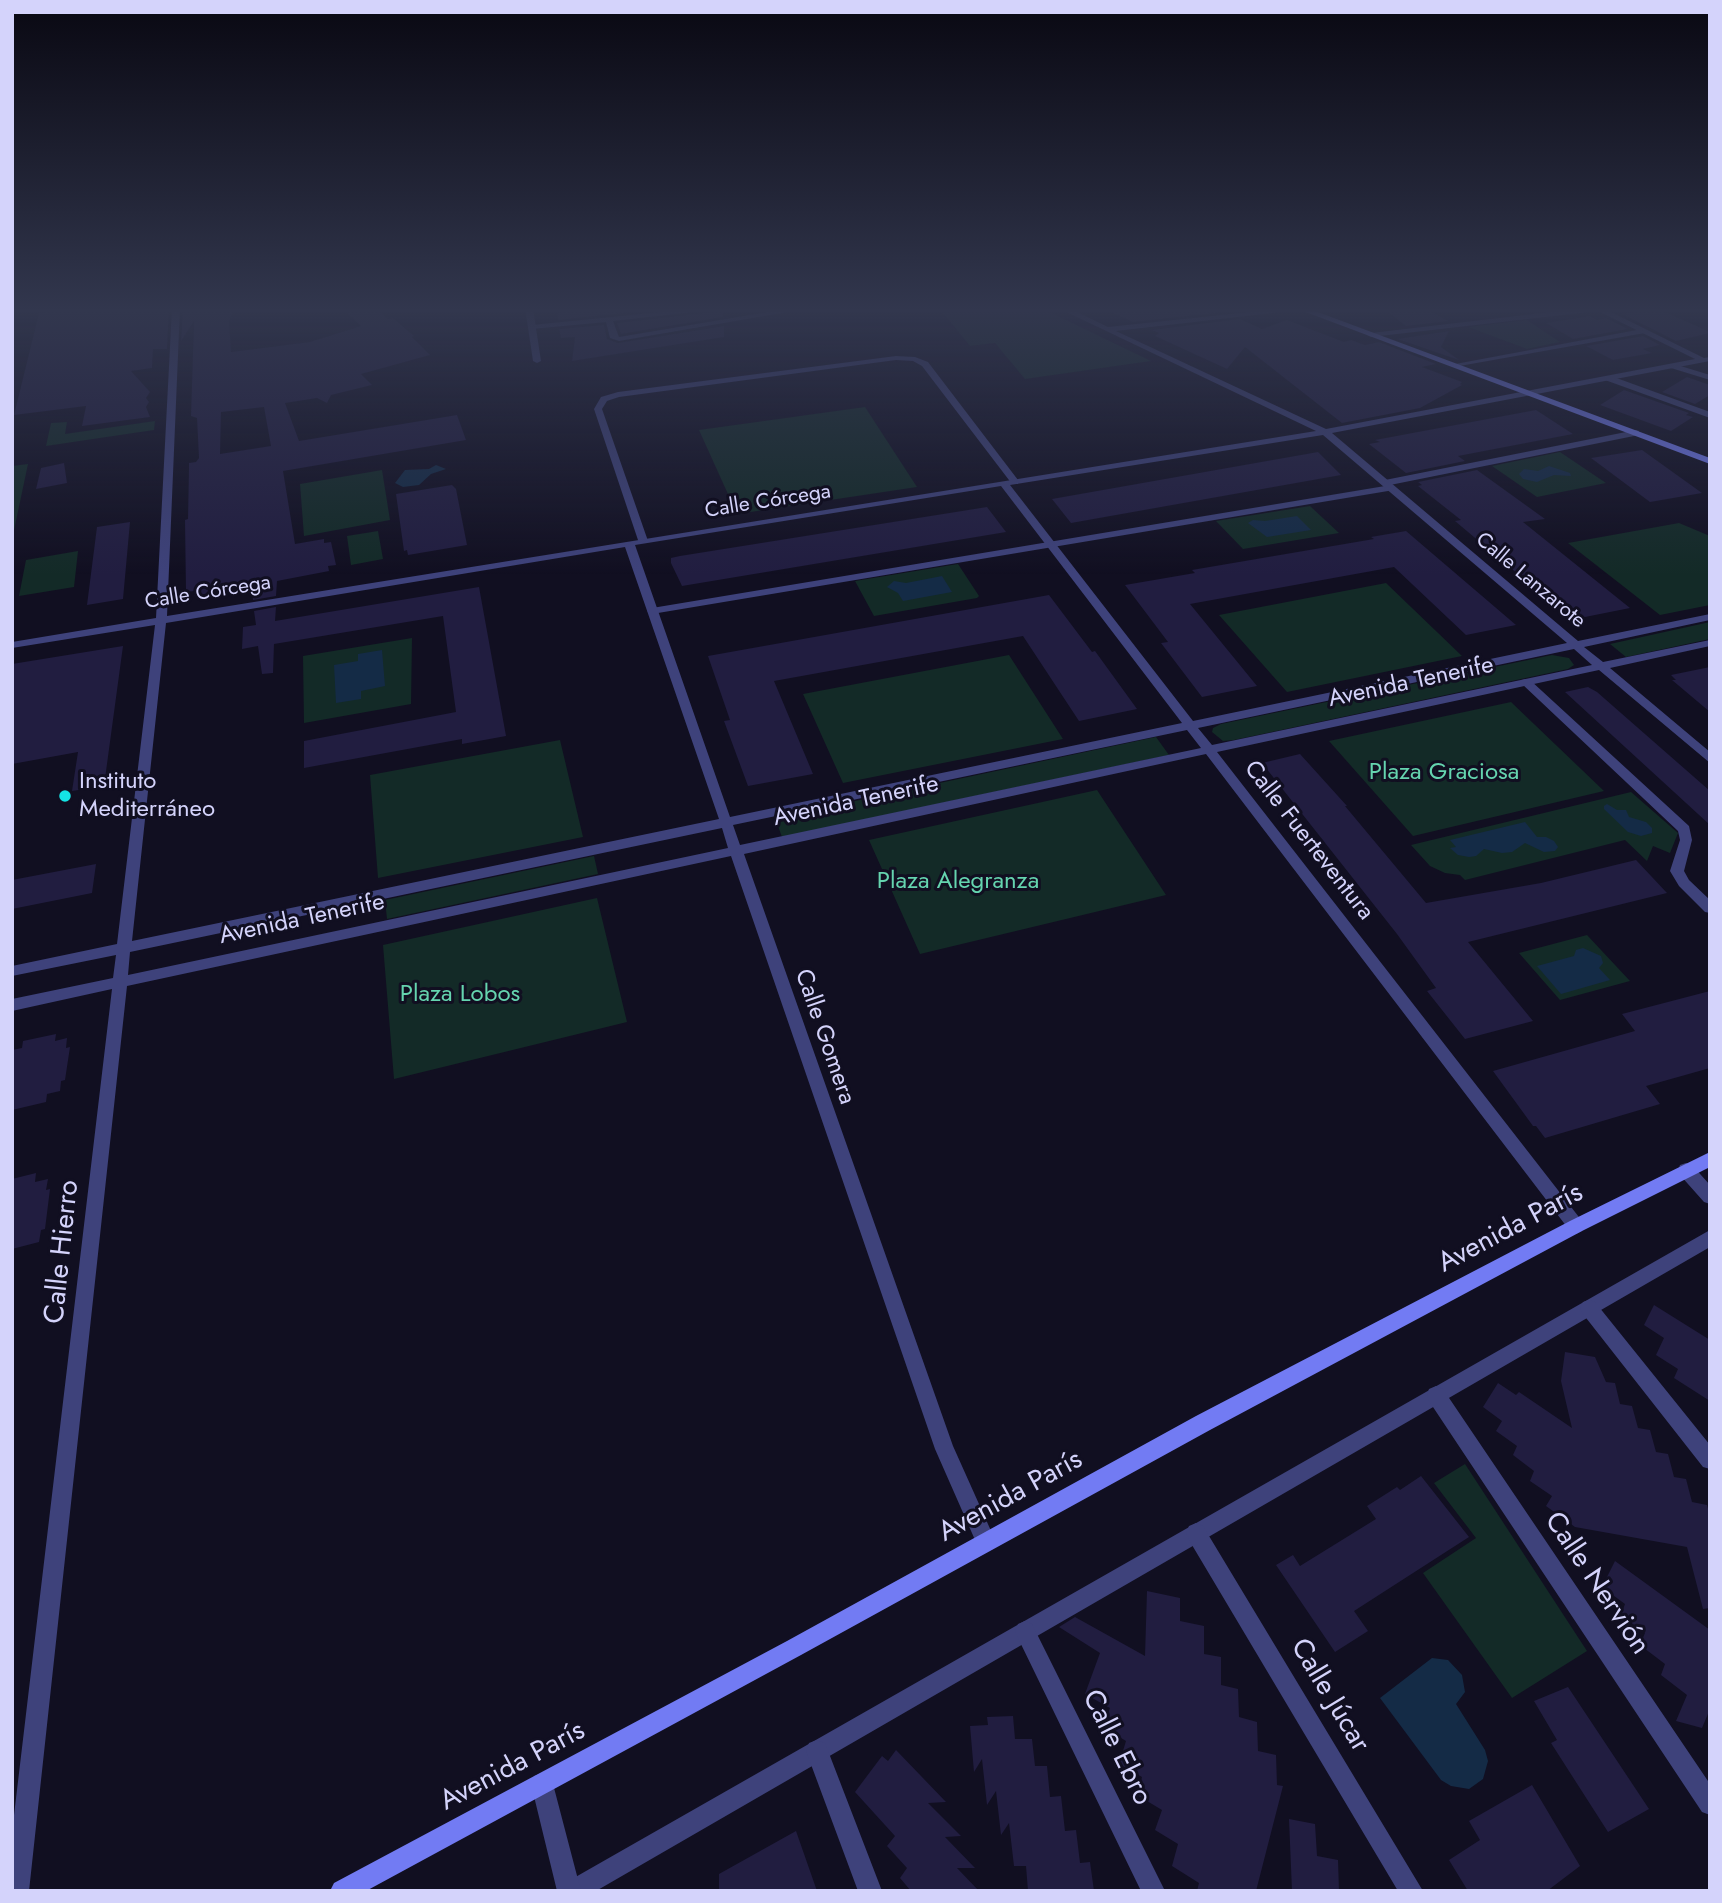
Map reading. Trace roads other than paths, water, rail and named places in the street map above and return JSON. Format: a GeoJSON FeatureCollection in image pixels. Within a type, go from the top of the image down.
{"type":"FeatureCollection","features":[{"type":"Feature","properties":{"kind":"main road"},"geometry":{"type":"LineString","coordinates":[[1538,397],[1710,461]]}},
{"type":"Feature","properties":{"kind":"main road","name":"Avenida París"},"geometry":{"type":"LineString","coordinates":[[342,1891],[1214,1417],[1576,1226],[1710,1159]]}},
{"type":"Feature","properties":{"kind":"street","name":"Calle Hierro"},"geometry":{"type":"LineString","coordinates":[[17,1891],[161,620],[171,397]]}},
{"type":"Feature","properties":{"kind":"street","name":"Calle Fuerteventura"},"geometry":{"type":"LineString","coordinates":[[612,397],[604,399],[598,409],[636,542]]}},
{"type":"Feature","properties":{"kind":"street","name":"Calle Fuerteventura"},"geometry":{"type":"LineString","coordinates":[[948,397],[1050,544],[1576,1226]]}},
{"type":"Feature","properties":{"kind":"street","name":"Calle Lanzarote"},"geometry":{"type":"LineString","coordinates":[[1250,397],[1325,432],[1710,759]]}},
{"type":"Feature","properties":{"kind":"street","name":"Calle Córcega"},"geometry":{"type":"LineString","coordinates":[[12,645],[1325,432],[1508,397]]}},
{"type":"Feature","properties":{"kind":"street"},"geometry":{"type":"LineString","coordinates":[[1658,397],[1710,415]]}},
{"type":"Feature","properties":{"kind":"street"},"geometry":{"type":"LineString","coordinates":[[652,611],[1388,485],[1636,433]]}},
{"type":"Feature","properties":{"kind":"street","name":"Calle Gomera"},"geometry":{"type":"LineString","coordinates":[[636,542],[652,611],[944,1449],[986,1542]]}},
{"type":"Feature","properties":{"kind":"street","name":"Avenida Tenerife"},"geometry":{"type":"LineString","coordinates":[[12,971],[1710,617]]}},
{"type":"Feature","properties":{"kind":"street","name":"Avenida Tenerife"},"geometry":{"type":"LineString","coordinates":[[12,1005],[1710,643]]}},
{"type":"Feature","properties":{"kind":"street"},"geometry":{"type":"LineString","coordinates":[[1526,682],[1684,829],[1686,840],[1677,871],[1684,883],[1710,908]]}},
{"type":"Feature","properties":{"kind":"street"},"geometry":{"type":"LineString","coordinates":[[1686,1170],[1710,1197]]}},
{"type":"Feature","properties":{"kind":"street"},"geometry":{"type":"LineString","coordinates":[[542,1784],[571,1891],[1710,1238]]}},
{"type":"Feature","properties":{"kind":"street"},"geometry":{"type":"LineString","coordinates":[[1589,1308],[1710,1460]]}},
{"type":"Feature","properties":{"kind":"street","name":"Calle Nervión"},"geometry":{"type":"LineString","coordinates":[[1436,1395],[1710,1804]]}},
{"type":"Feature","properties":{"kind":"street","name":"Calle Júcar"},"geometry":{"type":"LineString","coordinates":[[1196,1533],[1411,1891]]}},
{"type":"Feature","properties":{"kind":"street","name":"Calle Ebro"},"geometry":{"type":"LineString","coordinates":[[1025,1631],[1153,1891]]}},
{"type":"Feature","properties":{"kind":"street"},"geometry":{"type":"LineString","coordinates":[[817,1751],[870,1891]]}},
{"type":"Feature","properties":{"kind":"water"},"geometry":{"type":"Polygon","coordinates":[[[436,465],[446,469],[431,474],[419,485],[403,487],[395,483],[405,470],[429,469],[436,465]]]}},
{"type":"Feature","properties":{"kind":"water"},"geometry":{"type":"Polygon","coordinates":[[[1549,466],[1570,473],[1571,476],[1554,475],[1537,482],[1523,479],[1519,474],[1524,469],[1538,471],[1549,466]]]}},
{"type":"Feature","properties":{"kind":"water"},"geometry":{"type":"Polygon","coordinates":[[[1297,516],[1311,530],[1267,537],[1248,523],[1253,520],[1297,516]]]}},
{"type":"Feature","properties":{"kind":"water"},"geometry":{"type":"Polygon","coordinates":[[[942,576],[952,592],[903,601],[898,593],[887,587],[894,581],[906,583],[942,576]]]}},
{"type":"Feature","properties":{"kind":"water"},"geometry":{"type":"Polygon","coordinates":[[[382,650],[385,686],[361,691],[361,699],[336,703],[334,665],[358,661],[358,654],[382,650]]]}},
{"type":"Feature","properties":{"kind":"water"},"geometry":{"type":"Polygon","coordinates":[[[1607,804],[1617,810],[1626,810],[1629,817],[1646,822],[1652,828],[1652,833],[1641,836],[1628,832],[1604,809],[1607,804]]]}},
{"type":"Feature","properties":{"kind":"water"},"geometry":{"type":"Polygon","coordinates":[[[1525,822],[1537,837],[1554,841],[1558,847],[1555,851],[1544,852],[1525,843],[1512,852],[1484,849],[1476,856],[1469,857],[1458,855],[1450,848],[1456,847],[1450,840],[1525,822]]]}},
{"type":"Feature","properties":{"kind":"water"},"geometry":{"type":"Polygon","coordinates":[[[1583,948],[1601,956],[1603,963],[1599,968],[1610,980],[1561,994],[1537,966],[1574,956],[1576,950],[1583,948]]]}},
{"type":"Feature","properties":{"kind":"water"},"geometry":{"type":"Polygon","coordinates":[[[1432,1658],[1448,1660],[1462,1675],[1465,1692],[1456,1704],[1485,1750],[1488,1761],[1483,1779],[1469,1789],[1451,1786],[1441,1780],[1380,1698],[1432,1658]]]}},
{"type":"Feature","properties":{"kind":"place","name":"Instituto Mediterráneo"},"geometry":{"type":"Point","coordinates":[65,796]}},
{"type":"Feature","properties":{"kind":"park label","name":"Plaza Graciosa"},"geometry":{"type":"Point","coordinates":[1444,773]}},
{"type":"Feature","properties":{"kind":"park label","name":"Plaza Alegranza"},"geometry":{"type":"Point","coordinates":[958,882]}},
{"type":"Feature","properties":{"kind":"park label","name":"Plaza Lobos"},"geometry":{"type":"Point","coordinates":[460,995]}}]}
